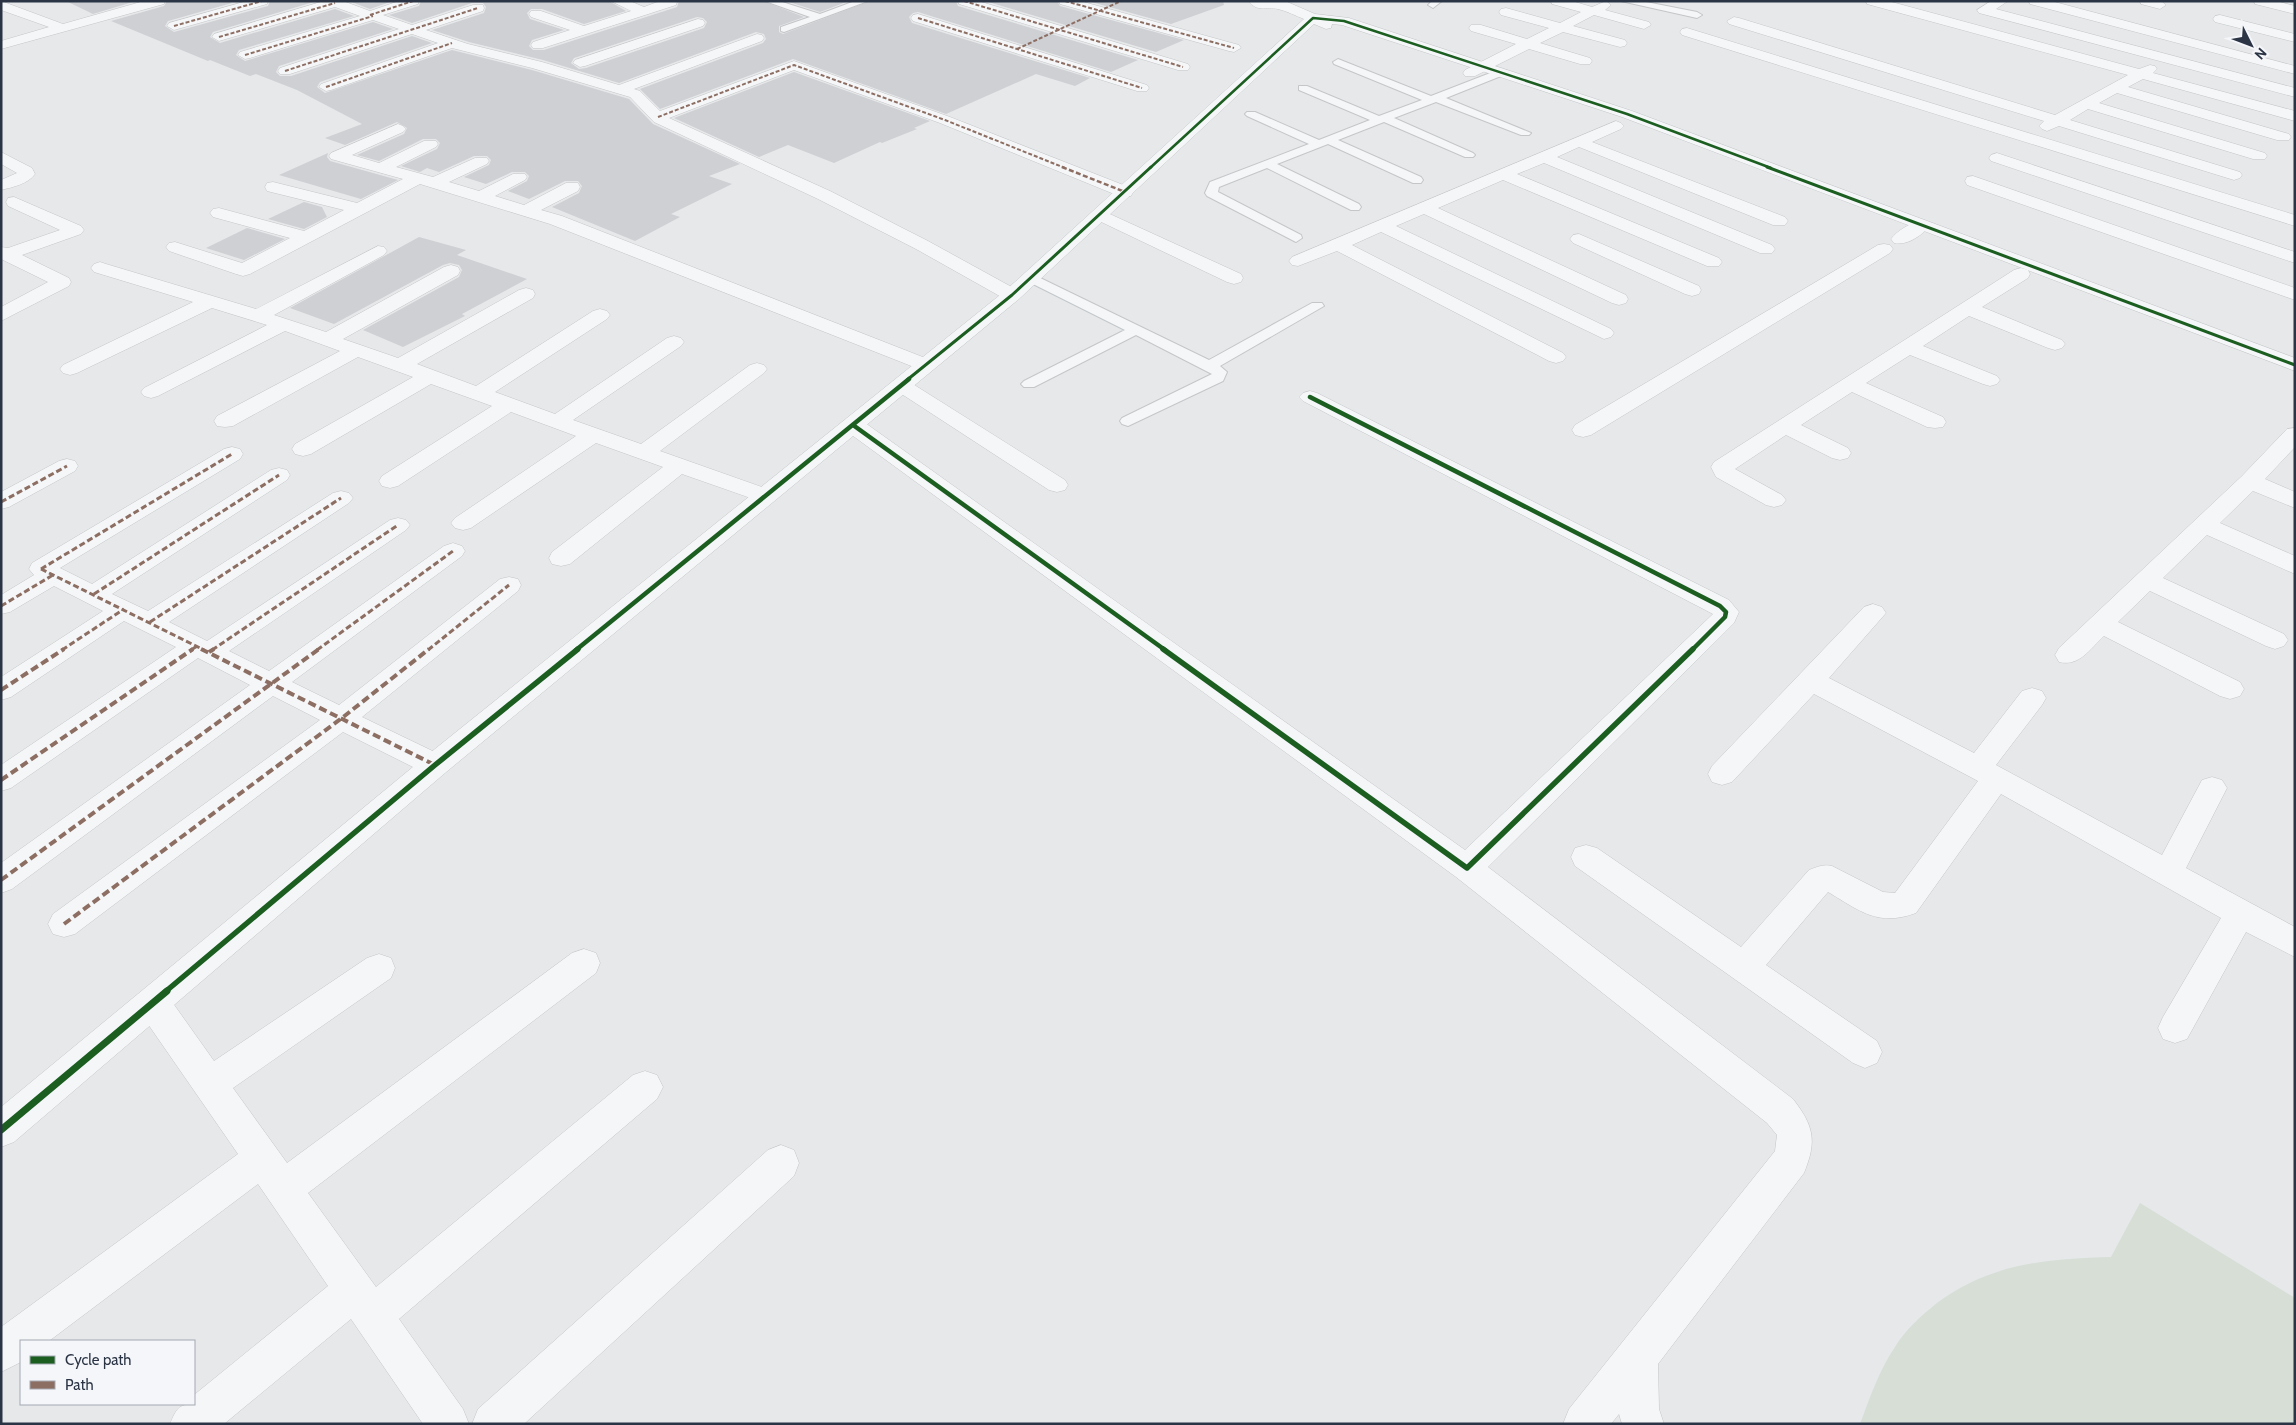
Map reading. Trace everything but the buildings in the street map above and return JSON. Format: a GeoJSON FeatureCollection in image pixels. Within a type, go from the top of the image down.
{"type":"FeatureCollection","features":[{"type":"Feature","properties":{"kind":"street"},"geometry":{"type":"LineString","coordinates":[[1,36],[128,1]]}},
{"type":"Feature","properties":{"kind":"street"},"geometry":{"type":"LineString","coordinates":[[1,45],[159,1]]}},
{"type":"Feature","properties":{"kind":"street"},"geometry":{"type":"LineString","coordinates":[[174,26],[262,1]]}},
{"type":"Feature","properties":{"kind":"street"},"geometry":{"type":"LineString","coordinates":[[245,55],[413,1]]}},
{"type":"Feature","properties":{"kind":"street"},"geometry":{"type":"LineString","coordinates":[[617,1],[669,33],[687,39]]}},
{"type":"Feature","properties":{"kind":"street"},"geometry":{"type":"LineString","coordinates":[[964,1],[1183,67]]}},
{"type":"Feature","properties":{"kind":"street"},"geometry":{"type":"LineString","coordinates":[[1065,1],[1234,48]]}},
{"type":"Feature","properties":{"kind":"street"},"geometry":{"type":"LineString","coordinates":[[1017,49],[1120,1]]}},
{"type":"Feature","properties":{"kind":"street"},"geometry":{"type":"LineString","coordinates":[[1255,1],[1263,6],[1278,3],[1330,27],[1627,114],[1903,236],[2020,274],[2295,380]]}},
{"type":"Feature","properties":{"kind":"street"},"geometry":{"type":"LineString","coordinates":[[1556,1],[1599,8],[1644,24]]}},
{"type":"Feature","properties":{"kind":"street"},"geometry":{"type":"LineString","coordinates":[[1872,1],[2295,116]]}},
{"type":"Feature","properties":{"kind":"street"},"geometry":{"type":"LineString","coordinates":[[1956,24],[2002,1]]}},
{"type":"Feature","properties":{"kind":"street"},"geometry":{"type":"LineString","coordinates":[[2035,1],[2295,70]]}},
{"type":"Feature","properties":{"kind":"street"},"geometry":{"type":"LineString","coordinates":[[2146,1],[2160,5]]}},
{"type":"Feature","properties":{"kind":"street"},"geometry":{"type":"LineString","coordinates":[[2260,1],[2295,10]]}},
{"type":"Feature","properties":{"kind":"street"},"geometry":{"type":"LineString","coordinates":[[219,37],[333,2],[452,43],[620,89],[635,94],[658,117],[860,213],[1012,295]]}},
{"type":"Feature","properties":{"kind":"street"},"geometry":{"type":"LineString","coordinates":[[538,45],[624,17],[646,20],[671,2]]}},
{"type":"Feature","properties":{"kind":"street"},"geometry":{"type":"LineString","coordinates":[[1,5],[63,28]]}},
{"type":"Feature","properties":{"kind":"street"},"geometry":{"type":"LineString","coordinates":[[285,70],[478,8]]}},
{"type":"Feature","properties":{"kind":"street"},"geometry":{"type":"LineString","coordinates":[[1486,72],[1529,44],[1599,8]]}},
{"type":"Feature","properties":{"kind":"street"},"geometry":{"type":"LineString","coordinates":[[1984,10],[2295,93]]}},
{"type":"Feature","properties":{"kind":"street"},"geometry":{"type":"LineString","coordinates":[[1506,12],[1620,44]]}},
{"type":"Feature","properties":{"kind":"street"},"geometry":{"type":"LineString","coordinates":[[536,14],[583,30]]}},
{"type":"Feature","properties":{"kind":"street"},"geometry":{"type":"LineString","coordinates":[[918,18],[1142,88]]}},
{"type":"Feature","properties":{"kind":"street"},"geometry":{"type":"LineString","coordinates":[[1,1130],[435,765],[1012,295],[1313,18]]}},
{"type":"Feature","properties":{"kind":"street"},"geometry":{"type":"LineString","coordinates":[[2220,19],[2295,38]]}},
{"type":"Feature","properties":{"kind":"street"},"geometry":{"type":"LineString","coordinates":[[1734,21],[2234,175]]}},
{"type":"Feature","properties":{"kind":"street"},"geometry":{"type":"LineString","coordinates":[[580,63],[698,23]]}},
{"type":"Feature","properties":{"kind":"street"},"geometry":{"type":"LineString","coordinates":[[1476,28],[1585,60]]}},
{"type":"Feature","properties":{"kind":"street"},"geometry":{"type":"LineString","coordinates":[[1687,32],[2295,221]]}},
{"type":"Feature","properties":{"kind":"street"},"geometry":{"type":"LineString","coordinates":[[620,89],[757,38]]}},
{"type":"Feature","properties":{"kind":"street"},"geometry":{"type":"LineString","coordinates":[[326,87],[452,43]]}},
{"type":"Feature","properties":{"kind":"street"},"geometry":{"type":"LineString","coordinates":[[2024,138],[2198,44]]}},
{"type":"Feature","properties":{"kind":"street"},"geometry":{"type":"LineString","coordinates":[[704,45],[722,52]]}},
{"type":"Feature","properties":{"kind":"street"},"geometry":{"type":"LineString","coordinates":[[2278,66],[2295,56]]}},
{"type":"Feature","properties":{"kind":"street"},"geometry":{"type":"LineString","coordinates":[[658,117],[794,65],[945,120],[1125,192]]}},
{"type":"Feature","properties":{"kind":"street"},"geometry":{"type":"LineString","coordinates":[[1486,72],[1616,126],[1903,236],[2295,365]]}},
{"type":"Feature","properties":{"kind":"street"},"geometry":{"type":"LineString","coordinates":[[2116,88],[2289,134]]}},
{"type":"Feature","properties":{"kind":"street"},"geometry":{"type":"LineString","coordinates":[[2086,104],[2259,156]]}},
{"type":"Feature","properties":{"kind":"street"},"geometry":{"type":"LineString","coordinates":[[1298,261],[1616,126]]}},
{"type":"Feature","properties":{"kind":"street"},"geometry":{"type":"LineString","coordinates":[[398,129],[337,156],[426,180],[556,220],[926,365]]}},
{"type":"Feature","properties":{"kind":"street"},"geometry":{"type":"LineString","coordinates":[[2128,235],[2161,214],[2234,175],[2289,134]]}},
{"type":"Feature","properties":{"kind":"street"},"geometry":{"type":"LineString","coordinates":[[1579,142],[1778,220]]}},
{"type":"Feature","properties":{"kind":"street"},"geometry":{"type":"LineString","coordinates":[[381,168],[430,144]]}},
{"type":"Feature","properties":{"kind":"street"},"geometry":{"type":"LineString","coordinates":[[1,157],[27,174],[17,180],[1,185]]}},
{"type":"Feature","properties":{"kind":"street"},"geometry":{"type":"LineString","coordinates":[[1544,157],[1766,249]]}},
{"type":"Feature","properties":{"kind":"street"},"geometry":{"type":"LineString","coordinates":[[1997,158],[2295,258]]}},
{"type":"Feature","properties":{"kind":"street"},"geometry":{"type":"LineString","coordinates":[[175,248],[243,270],[359,209],[426,180],[481,161]]}},
{"type":"Feature","properties":{"kind":"street"},"geometry":{"type":"LineString","coordinates":[[1504,174],[1713,262]]}},
{"type":"Feature","properties":{"kind":"street"},"geometry":{"type":"LineString","coordinates":[[480,197],[520,177]]}},
{"type":"Feature","properties":{"kind":"street"},"geometry":{"type":"LineString","coordinates":[[1973,181],[2295,294]]}},
{"type":"Feature","properties":{"kind":"street"},"geometry":{"type":"LineString","coordinates":[[273,187],[359,209]]}},
{"type":"Feature","properties":{"kind":"street"},"geometry":{"type":"LineString","coordinates":[[525,211],[572,188]]}},
{"type":"Feature","properties":{"kind":"street"},"geometry":{"type":"LineString","coordinates":[[4,254],[75,230],[14,202]]}},
{"type":"Feature","properties":{"kind":"street"},"geometry":{"type":"LineString","coordinates":[[1425,208],[1619,300]]}},
{"type":"Feature","properties":{"kind":"street"},"geometry":{"type":"LineString","coordinates":[[220,213],[305,237]]}},
{"type":"Feature","properties":{"kind":"street"},"geometry":{"type":"LineString","coordinates":[[1101,215],[1234,278]]}},
{"type":"Feature","properties":{"kind":"street"},"geometry":{"type":"LineString","coordinates":[[1533,259],[1616,222]]}},
{"type":"Feature","properties":{"kind":"street"},"geometry":{"type":"LineString","coordinates":[[1382,226],[1604,333]]}},
{"type":"Feature","properties":{"kind":"street"},"geometry":{"type":"LineString","coordinates":[[1583,430],[1903,236]]}},
{"type":"Feature","properties":{"kind":"street"},"geometry":{"type":"LineString","coordinates":[[1579,239],[1692,290]]}},
{"type":"Feature","properties":{"kind":"street"},"geometry":{"type":"LineString","coordinates":[[1339,244],[1556,357]]}},
{"type":"Feature","properties":{"kind":"street"},"geometry":{"type":"LineString","coordinates":[[258,316],[378,251]]}},
{"type":"Feature","properties":{"kind":"street"},"geometry":{"type":"LineString","coordinates":[[1,315],[62,282],[4,254]]}},
{"type":"Feature","properties":{"kind":"street"},"geometry":{"type":"LineString","coordinates":[[100,268],[328,339],[765,496]]}},
{"type":"Feature","properties":{"kind":"street"},"geometry":{"type":"LineString","coordinates":[[328,339],[451,271]]}},
{"type":"Feature","properties":{"kind":"street"},"geometry":{"type":"LineString","coordinates":[[1774,500],[1724,472],[1722,467],[2020,274]]}},
{"type":"Feature","properties":{"kind":"street"},"geometry":{"type":"LineString","coordinates":[[401,365],[526,294]]}},
{"type":"Feature","properties":{"kind":"street"},"geometry":{"type":"LineString","coordinates":[[70,369],[209,302]]}},
{"type":"Feature","properties":{"kind":"street"},"geometry":{"type":"LineString","coordinates":[[1967,308],[2055,344]]}},
{"type":"Feature","properties":{"kind":"street"},"geometry":{"type":"LineString","coordinates":[[478,393],[600,315]]}},
{"type":"Feature","properties":{"kind":"street"},"geometry":{"type":"LineString","coordinates":[[151,392],[284,324]]}},
{"type":"Feature","properties":{"kind":"street"},"geometry":{"type":"LineString","coordinates":[[558,421],[674,342]]}},
{"type":"Feature","properties":{"kind":"street"},"geometry":{"type":"LineString","coordinates":[[1908,347],[1990,380]]}},
{"type":"Feature","properties":{"kind":"street"},"geometry":{"type":"LineString","coordinates":[[225,421],[356,350]]}},
{"type":"Feature","properties":{"kind":"street"},"geometry":{"type":"LineString","coordinates":[[644,452],[757,369]]}},
{"type":"Feature","properties":{"kind":"street"},"geometry":{"type":"LineString","coordinates":[[303,449],[430,376]]}},
{"type":"Feature","properties":{"kind":"street"},"geometry":{"type":"LineString","coordinates":[[1850,384],[1935,422]]}},
{"type":"Feature","properties":{"kind":"street"},"geometry":{"type":"LineString","coordinates":[[901,385],[1057,485]]}},
{"type":"Feature","properties":{"kind":"street"},"geometry":{"type":"LineString","coordinates":[[1310,397],[1720,606],[1726,612],[1725,617],[1708,634],[1467,868]]}},
{"type":"Feature","properties":{"kind":"street"},"geometry":{"type":"LineString","coordinates":[[390,482],[510,404]]}},
{"type":"Feature","properties":{"kind":"street"},"geometry":{"type":"LineString","coordinates":[[852,425],[1467,868],[1780,1111],[1793,1127],[1797,1141],[1790,1160],[1584,1424]]}},
{"type":"Feature","properties":{"kind":"street"},"geometry":{"type":"LineString","coordinates":[[1785,426],[1840,453]]}},
{"type":"Feature","properties":{"kind":"street"},"geometry":{"type":"LineString","coordinates":[[463,523],[594,434]]}},
{"type":"Feature","properties":{"kind":"street"},"geometry":{"type":"LineString","coordinates":[[2068,655],[2250,481],[2295,434]]}},
{"type":"Feature","properties":{"kind":"street"},"geometry":{"type":"LineString","coordinates":[[232,454],[41,568],[435,765]]}},
{"type":"Feature","properties":{"kind":"street"},"geometry":{"type":"LineString","coordinates":[[560,558],[680,465]]}},
{"type":"Feature","properties":{"kind":"street"},"geometry":{"type":"LineString","coordinates":[[1,502],[67,466]]}},
{"type":"Feature","properties":{"kind":"street"},"geometry":{"type":"LineString","coordinates":[[94,594],[279,475]]}},
{"type":"Feature","properties":{"kind":"street"},"geometry":{"type":"LineString","coordinates":[[2250,481],[2295,501]]}},
{"type":"Feature","properties":{"kind":"street"},"geometry":{"type":"LineString","coordinates":[[150,622],[341,498]]}},
{"type":"Feature","properties":{"kind":"street"},"geometry":{"type":"LineString","coordinates":[[1,780],[398,525]]}},
{"type":"Feature","properties":{"kind":"street"},"geometry":{"type":"LineString","coordinates":[[2204,525],[2295,566]]}},
{"type":"Feature","properties":{"kind":"street"},"geometry":{"type":"LineString","coordinates":[[1,880],[453,551]]}},
{"type":"Feature","properties":{"kind":"street"},"geometry":{"type":"LineString","coordinates":[[1,606],[53,575]]}},
{"type":"Feature","properties":{"kind":"street"},"geometry":{"type":"LineString","coordinates":[[2147,580],[2275,640]]}},
{"type":"Feature","properties":{"kind":"street"},"geometry":{"type":"LineString","coordinates":[[64,924],[342,718],[509,585]]}},
{"type":"Feature","properties":{"kind":"street"},"geometry":{"type":"LineString","coordinates":[[1,690],[124,609]]}},
{"type":"Feature","properties":{"kind":"street"},"geometry":{"type":"LineString","coordinates":[[1722,774],[1811,681],[1872,613]]}},
{"type":"Feature","properties":{"kind":"street"},"geometry":{"type":"LineString","coordinates":[[2102,624],[2230,690]]}},
{"type":"Feature","properties":{"kind":"street"},"geometry":{"type":"LineString","coordinates":[[1811,681],[1987,773],[2295,944]]}},
{"type":"Feature","properties":{"kind":"street"},"geometry":{"type":"LineString","coordinates":[[1744,967],[1820,879],[1825,877],[1876,903],[1897,908],[1905,904],[2032,698]]}},
{"type":"Feature","properties":{"kind":"street"},"geometry":{"type":"LineString","coordinates":[[2168,874],[2212,788]]}},
{"type":"Feature","properties":{"kind":"street"},"geometry":{"type":"LineString","coordinates":[[1586,857],[1865,1052]]}},
{"type":"Feature","properties":{"kind":"street"},"geometry":{"type":"LineString","coordinates":[[2175,1028],[2240,913]]}},
{"type":"Feature","properties":{"kind":"street"},"geometry":{"type":"LineString","coordinates":[[283,1189],[584,964]]}},
{"type":"Feature","properties":{"kind":"street"},"geometry":{"type":"LineString","coordinates":[[210,1084],[379,968]]}},
{"type":"Feature","properties":{"kind":"street"},"geometry":{"type":"LineString","coordinates":[[153,1003],[448,1424]]}},
{"type":"Feature","properties":{"kind":"street"},"geometry":{"type":"LineString","coordinates":[[192,1424],[363,1304],[645,1087]]}},
{"type":"Feature","properties":{"kind":"street"},"geometry":{"type":"LineString","coordinates":[[1,1352],[262,1159]]}},
{"type":"Feature","properties":{"kind":"street"},"geometry":{"type":"LineString","coordinates":[[493,1424],[780,1163]]}},
{"type":"Feature","properties":{"kind":"street"},"geometry":{"type":"LineString","coordinates":[[1637,1358],[1638,1410],[1643,1424]]}},
{"type":"Feature","properties":{"kind":"lane"},"geometry":{"type":"LineString","coordinates":[[769,1],[820,17]]}},
{"type":"Feature","properties":{"kind":"lane"},"geometry":{"type":"LineString","coordinates":[[784,29],[864,1]]}},
{"type":"Feature","properties":{"kind":"lane"},"geometry":{"type":"LineString","coordinates":[[1625,1],[1697,15]]}},
{"type":"Feature","properties":{"kind":"lane"},"geometry":{"type":"LineString","coordinates":[[1338,62],[1525,133]]}},
{"type":"Feature","properties":{"kind":"lane"},"geometry":{"type":"LineString","coordinates":[[1296,238],[1211,193],[1214,185],[1434,99],[1486,72]]}},
{"type":"Feature","properties":{"kind":"lane"},"geometry":{"type":"LineString","coordinates":[[1303,88],[1469,155]]}},
{"type":"Feature","properties":{"kind":"lane"},"geometry":{"type":"LineString","coordinates":[[1251,114],[1417,180]]}},
{"type":"Feature","properties":{"kind":"lane"},"geometry":{"type":"LineString","coordinates":[[1267,164],[1355,206]]}},
{"type":"Feature","properties":{"kind":"lane"},"geometry":{"type":"LineString","coordinates":[[1032,278],[1220,372],[1218,378],[1128,421]]}},
{"type":"Feature","properties":{"kind":"lane"},"geometry":{"type":"LineString","coordinates":[[1209,366],[1317,306]]}},
{"type":"Feature","properties":{"kind":"lane"},"geometry":{"type":"LineString","coordinates":[[1029,384],[1136,330]]}},
{"type":"Feature","properties":{"kind":"shaded area"},"geometry":{"type":"Polygon","coordinates":[[[2140,1203],[2295,1298],[2295,1424],[1860,1424],[1871,1394],[1889,1356],[1909,1329],[1937,1303],[1978,1279],[1999,1271],[2064,1259],[2111,1257],[2140,1203]]]}},
{"type":"Feature","properties":{"kind":"marked path"},"geometry":{"type":"LineString","coordinates":[[174,26],[262,1]]}},
{"type":"Feature","properties":{"kind":"marked path"},"geometry":{"type":"LineString","coordinates":[[370,15],[413,1]]}},
{"type":"Feature","properties":{"kind":"marked path"},"geometry":{"type":"LineString","coordinates":[[964,1],[1183,67]]}},
{"type":"Feature","properties":{"kind":"marked path"},"geometry":{"type":"LineString","coordinates":[[1065,1],[1234,48]]}},
{"type":"Feature","properties":{"kind":"marked path"},"geometry":{"type":"LineString","coordinates":[[1017,49],[1121,1]]}},
{"type":"Feature","properties":{"kind":"marked path"},"geometry":{"type":"LineString","coordinates":[[219,37],[335,3]]}},
{"type":"Feature","properties":{"kind":"marked path"},"geometry":{"type":"LineString","coordinates":[[285,71],[478,8]]}},
{"type":"Feature","properties":{"kind":"marked path"},"geometry":{"type":"LineString","coordinates":[[245,55],[373,16]]}},
{"type":"Feature","properties":{"kind":"marked path"},"geometry":{"type":"LineString","coordinates":[[918,18],[1142,88]]}},
{"type":"Feature","properties":{"kind":"marked path"},"geometry":{"type":"LineString","coordinates":[[326,87],[452,43]]}},
{"type":"Feature","properties":{"kind":"marked path"},"geometry":{"type":"LineString","coordinates":[[658,117],[794,65],[945,120],[1125,192]]}},
{"type":"Feature","properties":{"kind":"marked path"},"geometry":{"type":"LineString","coordinates":[[41,569],[232,454]]}},
{"type":"Feature","properties":{"kind":"marked path"},"geometry":{"type":"LineString","coordinates":[[1,502],[67,466]]}},
{"type":"Feature","properties":{"kind":"marked path"},"geometry":{"type":"LineString","coordinates":[[94,594],[279,475]]}},
{"type":"Feature","properties":{"kind":"marked path"},"geometry":{"type":"LineString","coordinates":[[150,622],[341,498]]}},
{"type":"Feature","properties":{"kind":"marked path"},"geometry":{"type":"LineString","coordinates":[[209,652],[398,525]]}},
{"type":"Feature","properties":{"kind":"marked path"},"geometry":{"type":"LineString","coordinates":[[1,880],[453,551]]}},
{"type":"Feature","properties":{"kind":"marked path"},"geometry":{"type":"LineString","coordinates":[[41,569],[435,765]]}},
{"type":"Feature","properties":{"kind":"marked path"},"geometry":{"type":"LineString","coordinates":[[1,606],[53,575]]}},
{"type":"Feature","properties":{"kind":"marked path"},"geometry":{"type":"LineString","coordinates":[[64,924],[342,718],[509,585]]}},
{"type":"Feature","properties":{"kind":"marked path"},"geometry":{"type":"LineString","coordinates":[[1,690],[124,609]]}},
{"type":"Feature","properties":{"kind":"marked path"},"geometry":{"type":"LineString","coordinates":[[1,780],[197,646]]}},
{"type":"Feature","properties":{"kind":"cycle path"},"geometry":{"type":"LineString","coordinates":[[1,1130],[435,765],[1012,295],[1313,18],[1344,21],[1627,114],[2295,365]]}},
{"type":"Feature","properties":{"kind":"cycle path"},"geometry":{"type":"LineString","coordinates":[[853,425],[1467,868],[1708,634],[1725,617],[1726,612],[1720,606],[1310,397]]}}]}
